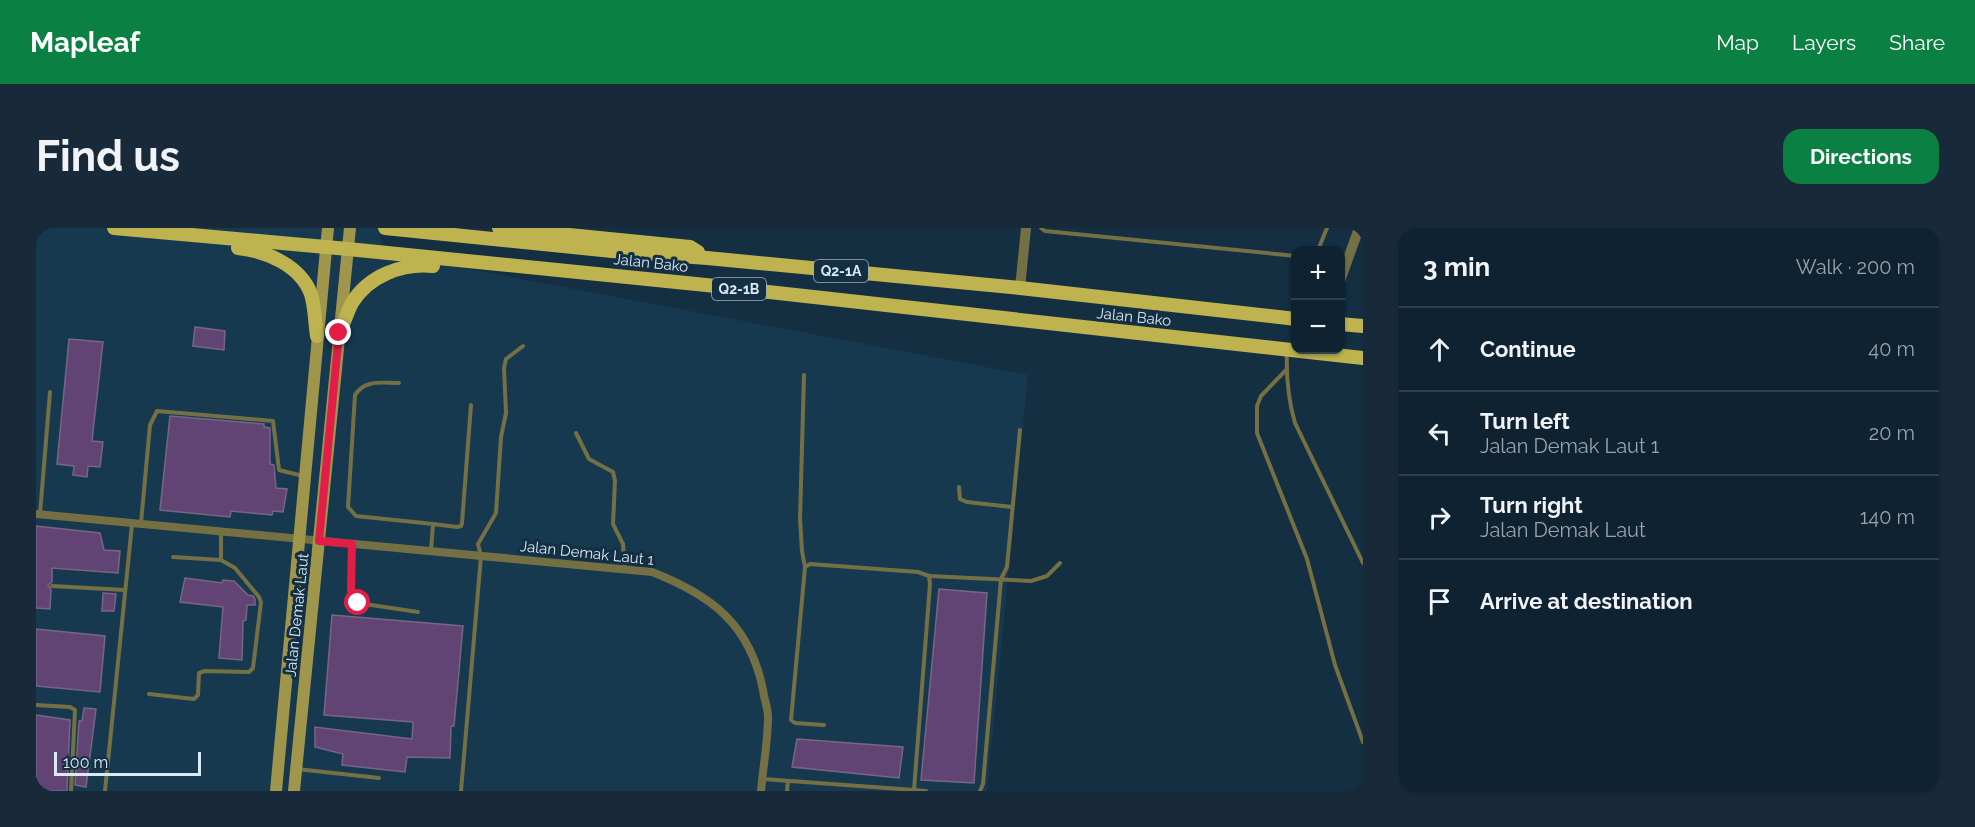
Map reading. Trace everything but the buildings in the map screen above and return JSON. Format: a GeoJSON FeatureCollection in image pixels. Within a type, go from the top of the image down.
{"type":"FeatureCollection","features":[{"type":"Feature","properties":{"kind":"main road","name":"Jalan Bako"},"geometry":{"type":"LineString","coordinates":[[112,228],[706,285],[1363,358]]}},
{"type":"Feature","properties":{"kind":"main road"},"geometry":{"type":"LineString","coordinates":[[112,228],[126,234],[251,249],[273,256],[298,274],[311,294],[317,336]]}},
{"type":"Feature","properties":{"kind":"main road","name":"Jalan Demak Laut"},"geometry":{"type":"LineString","coordinates":[[276,791],[327,228]]}},
{"type":"Feature","properties":{"kind":"main road","name":"Jalan Demak Laut"},"geometry":{"type":"LineString","coordinates":[[294,791],[350,228]]}},
{"type":"Feature","properties":{"kind":"main road","name":"Jalan Bako"},"geometry":{"type":"LineString","coordinates":[[385,228],[1020,288],[1291,318]]}},
{"type":"Feature","properties":{"kind":"main road"},"geometry":{"type":"LineString","coordinates":[[499,228],[690,247],[706,258]]}},
{"type":"Feature","properties":{"kind":"main road"},"geometry":{"type":"LineString","coordinates":[[339,333],[353,302],[372,283],[388,273],[410,265],[687,290],[706,285]]}},
{"type":"Feature","properties":{"kind":"main road"},"geometry":{"type":"LineString","coordinates":[[1345,324],[1363,326]]}},
{"type":"Feature","properties":{"kind":"street"},"geometry":{"type":"LineString","coordinates":[[1020,288],[1026,228]]}},
{"type":"Feature","properties":{"kind":"street"},"geometry":{"type":"LineString","coordinates":[[1345,269],[1359,228]]}},
{"type":"Feature","properties":{"kind":"street","name":"Jalan Demak Laut 1"},"geometry":{"type":"LineString","coordinates":[[38,514],[652,572],[682,584],[707,598],[741,631],[759,669],[768,716],[761,791]]}},
{"type":"Feature","properties":{"kind":"lane"},"geometry":{"type":"LineString","coordinates":[[1041,228],[1045,231],[1085,236],[1291,256]]}},
{"type":"Feature","properties":{"kind":"lane"},"geometry":{"type":"LineString","coordinates":[[1320,246],[1327,228]]}},
{"type":"Feature","properties":{"kind":"lane"},"geometry":{"type":"LineString","coordinates":[[461,791],[482,556],[478,544],[496,513],[501,438],[506,413],[504,368],[506,359],[523,346]]}},
{"type":"Feature","properties":{"kind":"lane"},"geometry":{"type":"LineString","coordinates":[[1287,350],[1289,401],[1295,423],[1363,563]]}},
{"type":"Feature","properties":{"kind":"lane"},"geometry":{"type":"LineString","coordinates":[[1286,370],[1261,396],[1257,406],[1257,433],[1307,559],[1335,665],[1363,742]]}},
{"type":"Feature","properties":{"kind":"lane"},"geometry":{"type":"LineString","coordinates":[[804,375],[801,519],[805,567],[791,720],[795,723],[824,725]]}},
{"type":"Feature","properties":{"kind":"lane"},"geometry":{"type":"LineString","coordinates":[[399,383],[374,382],[359,388],[355,395],[348,507],[356,516],[461,526],[471,405]]}},
{"type":"Feature","properties":{"kind":"lane"},"geometry":{"type":"LineString","coordinates":[[38,514],[50,392]]}},
{"type":"Feature","properties":{"kind":"lane"},"geometry":{"type":"LineString","coordinates":[[105,791],[125,590],[137,524],[150,425],[157,411],[273,421],[279,470],[304,476]]}},
{"type":"Feature","properties":{"kind":"lane"},"geometry":{"type":"LineString","coordinates":[[980,791],[983,784],[1001,579],[1007,567],[1020,430]]}},
{"type":"Feature","properties":{"kind":"lane"},"geometry":{"type":"LineString","coordinates":[[576,433],[589,459],[613,472],[615,481],[613,524],[623,544],[625,569]]}},
{"type":"Feature","properties":{"kind":"lane"},"geometry":{"type":"LineString","coordinates":[[959,487],[960,499],[967,502],[1012,507]]}},
{"type":"Feature","properties":{"kind":"lane"},"geometry":{"type":"LineString","coordinates":[[431,551],[433,524]]}},
{"type":"Feature","properties":{"kind":"lane"},"geometry":{"type":"LineString","coordinates":[[221,532],[221,560]]}},
{"type":"Feature","properties":{"kind":"lane"},"geometry":{"type":"LineString","coordinates":[[352,544],[351,590],[358,603],[418,612]]}},
{"type":"Feature","properties":{"kind":"lane"},"geometry":{"type":"LineString","coordinates":[[149,694],[194,699],[198,695],[200,672],[204,670],[249,672],[254,668],[261,602],[259,597],[235,568],[221,560],[173,557]]}},
{"type":"Feature","properties":{"kind":"lane"},"geometry":{"type":"LineString","coordinates":[[805,567],[810,564],[918,572],[929,576],[1031,581],[1047,576],[1060,563]]}},
{"type":"Feature","properties":{"kind":"lane"},"geometry":{"type":"LineString","coordinates":[[914,791],[929,576]]}},
{"type":"Feature","properties":{"kind":"lane"},"geometry":{"type":"LineString","coordinates":[[52,586],[125,590]]}},
{"type":"Feature","properties":{"kind":"lane"},"geometry":{"type":"LineString","coordinates":[[36,705],[70,707],[75,710],[70,791]]}},
{"type":"Feature","properties":{"kind":"lane"},"geometry":{"type":"LineString","coordinates":[[296,769],[378,778]]}},
{"type":"Feature","properties":{"kind":"lane"},"geometry":{"type":"LineString","coordinates":[[762,778],[926,791]]}},
{"type":"Feature","properties":{"kind":"lane"},"geometry":{"type":"LineString","coordinates":[[787,791],[788,780]]}},
{"type":"Feature","properties":{"kind":"shaded area"},"geometry":{"type":"Polygon","coordinates":[[[36,228],[378,228],[384,253],[1028,375],[987,791],[36,791],[36,228]]]}},
{"type":"Feature","properties":{"kind":"route"},"geometry":{"type":"LineString","coordinates":[[339,333],[319,541],[352,544],[351,590],[353,598],[358,603]]}}]}
